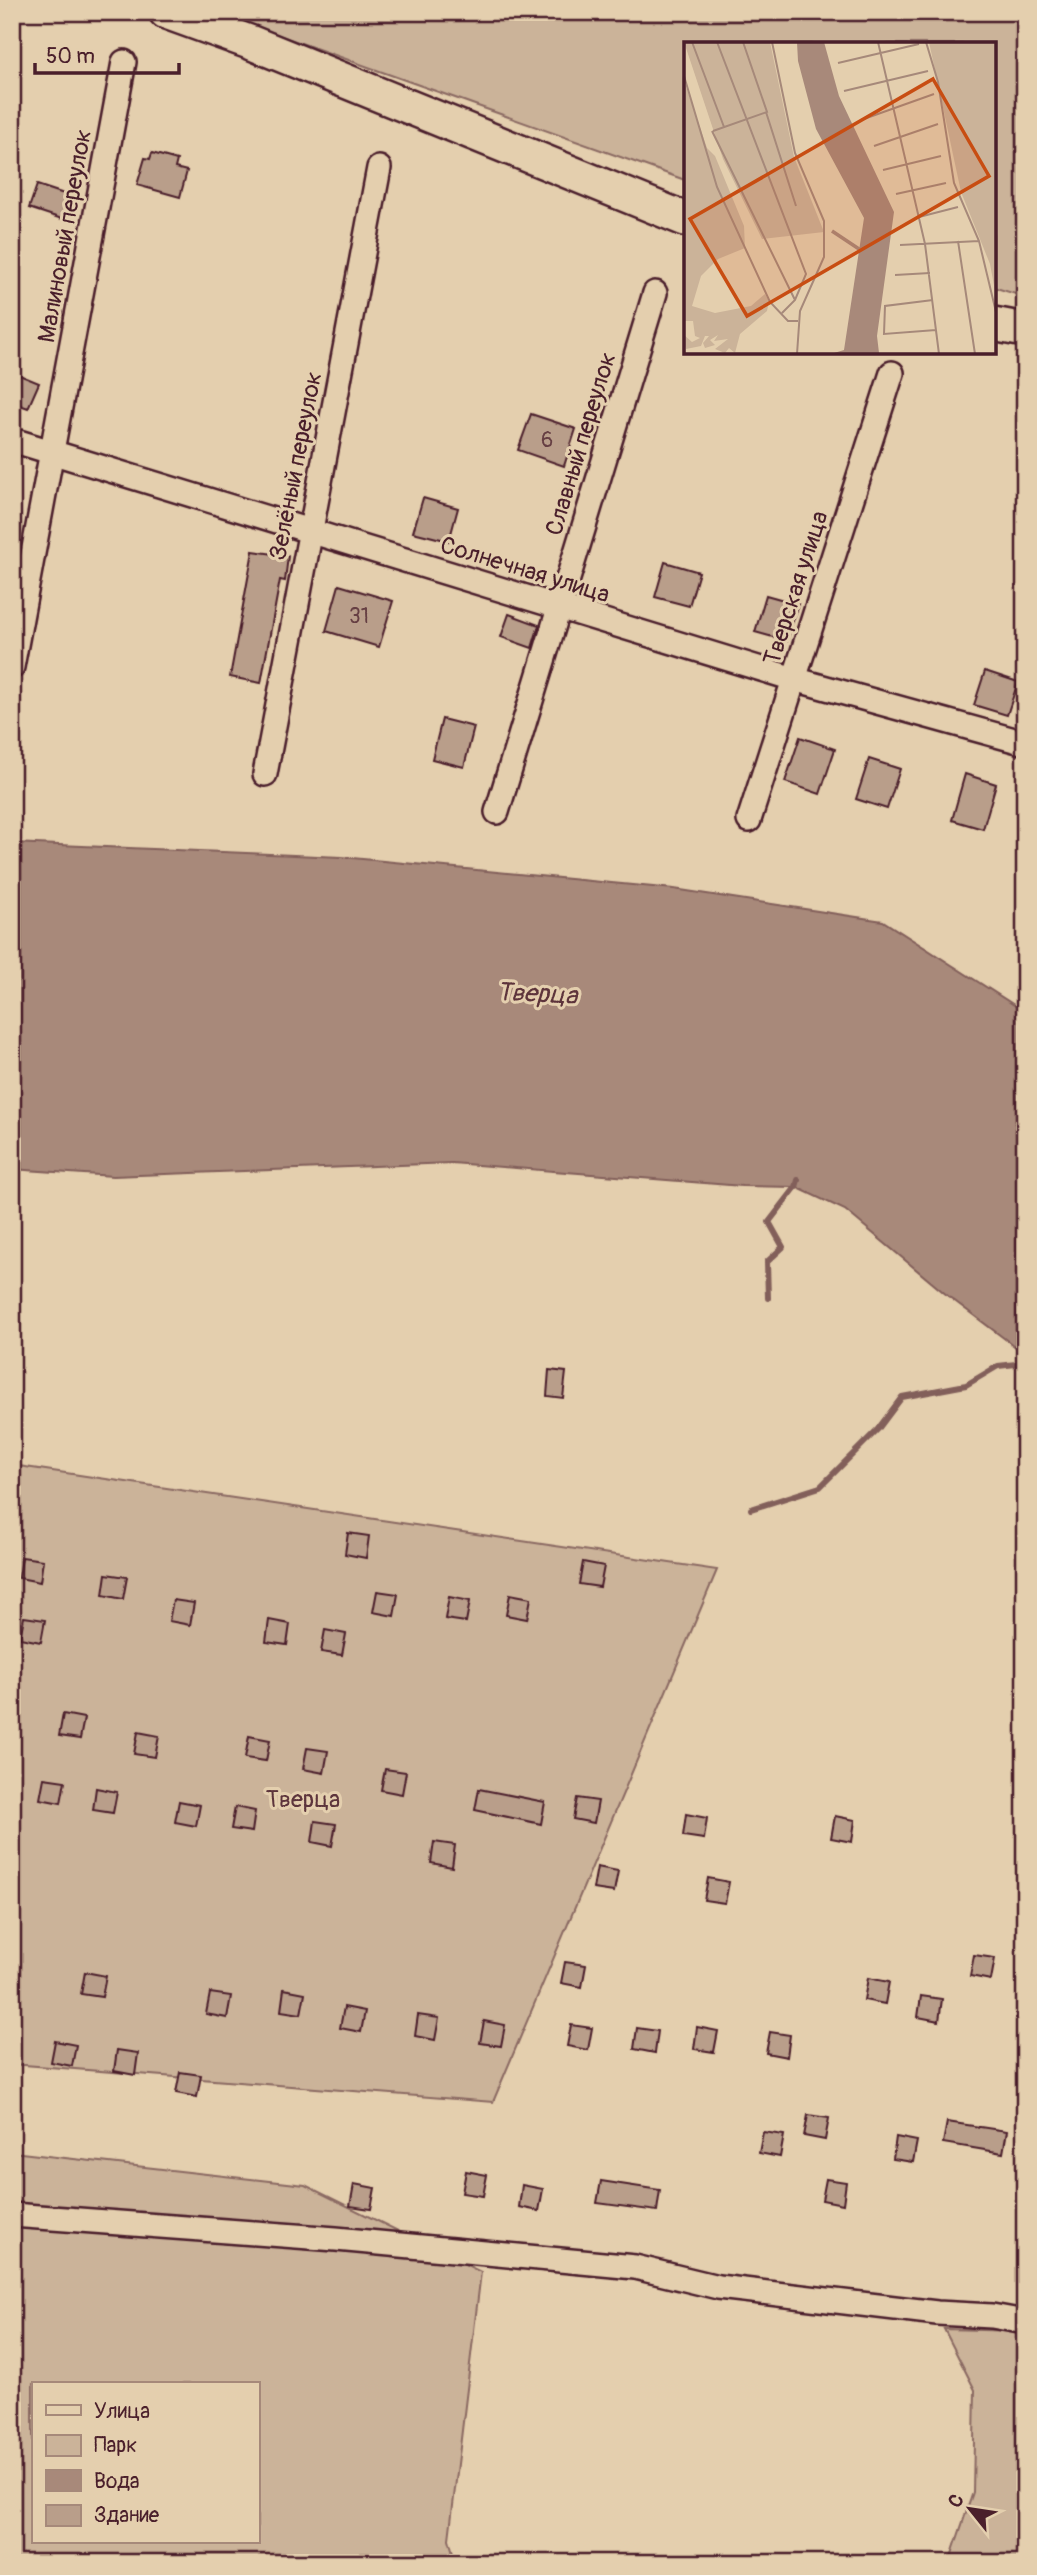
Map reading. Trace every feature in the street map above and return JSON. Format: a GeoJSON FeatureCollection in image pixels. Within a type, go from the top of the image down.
{"type":"FeatureCollection","features":[{"type":"Feature","properties":{"kind":"main road"},"geometry":{"type":"LineString","coordinates":[[166,12],[253,43],[684,219]]}},
{"type":"Feature","properties":{"kind":"main road"},"geometry":{"type":"LineString","coordinates":[[995,324],[1025,330]]}},
{"type":"Feature","properties":{"kind":"street","name":"Малиновый переулок"},"geometry":{"type":"LineString","coordinates":[[12,667],[124,62]]}},
{"type":"Feature","properties":{"kind":"street","name":"Зелёный переулок"},"geometry":{"type":"LineString","coordinates":[[265,774],[379,168]]}},
{"type":"Feature","properties":{"kind":"street","name":"Славный переулок"},"geometry":{"type":"LineString","coordinates":[[497,812],[655,293]]}},
{"type":"Feature","properties":{"kind":"street","name":"Тверская улица"},"geometry":{"type":"LineString","coordinates":[[749,820],[892,373]]}},
{"type":"Feature","properties":{"kind":"street","name":"Солнечная улица"},"geometry":{"type":"LineString","coordinates":[[12,440],[794,679],[1025,743]]}},
{"type":"Feature","properties":{"kind":"street"},"geometry":{"type":"LineString","coordinates":[[12,2215],[336,2239],[635,2267],[718,2287],[937,2313],[992,2316],[1025,2322]]}},
{"type":"Feature","properties":{"kind":"green space"},"geometry":{"type":"Polygon","coordinates":[[[214,12],[1025,12],[1025,297],[995,288],[995,42],[684,42],[684,180],[214,12]]]}},
{"type":"Feature","properties":{"kind":"green space","name":"Тверца"},"geometry":{"type":"Polygon","coordinates":[[[12,1465],[717,1570],[493,2102],[12,2064],[12,1465]]]}},
{"type":"Feature","properties":{"kind":"green space"},"geometry":{"type":"Polygon","coordinates":[[[12,2152],[305,2185],[481,2272],[449,2539],[456,2563],[12,2563],[12,2152]]]}},
{"type":"Feature","properties":{"kind":"green space"},"geometry":{"type":"Polygon","coordinates":[[[944,2329],[1019,2331],[1025,2344],[1025,2563],[949,2563],[973,2492],[975,2390],[944,2329]]]}},
{"type":"Feature","properties":{"kind":"water"},"geometry":{"type":"Polygon","coordinates":[[[12,843],[342,857],[674,889],[883,921],[1025,1012],[1025,1354],[948,1296],[845,1210],[796,1187],[742,1186],[452,1163],[113,1176],[12,1169],[12,843]]]}},
{"type":"Feature","properties":{"kind":"building"},"geometry":{"type":"Polygon","coordinates":[[[152,153],[177,160],[175,168],[187,171],[180,197],[137,185],[145,158],[150,159],[152,153]]]}},
{"type":"Feature","properties":{"kind":"building"},"geometry":{"type":"Polygon","coordinates":[[[37,185],[76,198],[68,221],[29,208],[37,185]]]}},
{"type":"Feature","properties":{"kind":"building"},"geometry":{"type":"Polygon","coordinates":[[[12,372],[39,383],[28,408],[12,402],[12,372]]]}},
{"type":"Feature","properties":{"kind":"building"},"geometry":{"type":"Polygon","coordinates":[[[531,414],[576,429],[564,466],[518,450],[531,414]]]}},
{"type":"Feature","properties":{"kind":"building"},"geometry":{"type":"Polygon","coordinates":[[[423,498],[458,508],[449,541],[413,532],[423,498]]]}},
{"type":"Feature","properties":{"kind":"building"},"geometry":{"type":"Polygon","coordinates":[[[253,551],[288,556],[285,581],[280,580],[261,683],[230,677],[253,551]]]}},
{"type":"Feature","properties":{"kind":"building"},"geometry":{"type":"Polygon","coordinates":[[[665,562],[699,572],[689,606],[655,597],[665,562]]]}},
{"type":"Feature","properties":{"kind":"building"},"geometry":{"type":"Polygon","coordinates":[[[339,585],[393,601],[379,647],[326,631],[339,585]]]}},
{"type":"Feature","properties":{"kind":"building"},"geometry":{"type":"Polygon","coordinates":[[[766,595],[798,604],[787,641],[755,632],[766,595]]]}},
{"type":"Feature","properties":{"kind":"building"},"geometry":{"type":"Polygon","coordinates":[[[509,614],[539,625],[532,648],[501,637],[509,614]]]}},
{"type":"Feature","properties":{"kind":"building"},"geometry":{"type":"Polygon","coordinates":[[[985,671],[1018,682],[1007,715],[974,705],[985,671]]]}},
{"type":"Feature","properties":{"kind":"building"},"geometry":{"type":"Polygon","coordinates":[[[442,719],[474,727],[464,767],[432,759],[442,719]]]}},
{"type":"Feature","properties":{"kind":"building"},"geometry":{"type":"Polygon","coordinates":[[[800,737],[835,749],[820,794],[785,782],[800,737]]]}},
{"type":"Feature","properties":{"kind":"building"},"geometry":{"type":"Polygon","coordinates":[[[869,759],[900,769],[887,809],[856,799],[869,759]]]}},
{"type":"Feature","properties":{"kind":"building"},"geometry":{"type":"Polygon","coordinates":[[[965,774],[996,784],[983,829],[952,820],[965,774]]]}},
{"type":"Feature","properties":{"kind":"building"},"geometry":{"type":"Polygon","coordinates":[[[549,1370],[566,1372],[563,1398],[547,1396],[549,1370]]]}},
{"type":"Feature","properties":{"kind":"building"},"geometry":{"type":"Polygon","coordinates":[[[348,1533],[369,1536],[366,1558],[345,1554],[348,1533]]]}},
{"type":"Feature","properties":{"kind":"building"},"geometry":{"type":"Polygon","coordinates":[[[22,1557],[43,1560],[40,1582],[19,1578],[22,1557]]]}},
{"type":"Feature","properties":{"kind":"building"},"geometry":{"type":"Polygon","coordinates":[[[583,1562],[604,1566],[600,1587],[579,1584],[583,1562]]]}},
{"type":"Feature","properties":{"kind":"building"},"geometry":{"type":"Polygon","coordinates":[[[106,1574],[127,1577],[123,1599],[103,1595],[106,1574]]]}},
{"type":"Feature","properties":{"kind":"building"},"geometry":{"type":"Polygon","coordinates":[[[377,1591],[398,1594],[394,1616],[373,1612],[377,1591]]]}},
{"type":"Feature","properties":{"kind":"building"},"geometry":{"type":"Polygon","coordinates":[[[510,1594],[531,1598],[527,1619],[506,1615],[510,1594]]]}},
{"type":"Feature","properties":{"kind":"building"},"geometry":{"type":"Polygon","coordinates":[[[449,1597],[470,1601],[466,1622],[445,1619],[449,1597]]]}},
{"type":"Feature","properties":{"kind":"building"},"geometry":{"type":"Polygon","coordinates":[[[173,1600],[194,1603],[190,1625],[169,1621],[173,1600]]]}},
{"type":"Feature","properties":{"kind":"building"},"geometry":{"type":"Polygon","coordinates":[[[24,1617],[45,1620],[41,1642],[20,1638],[24,1617]]]}},
{"type":"Feature","properties":{"kind":"building"},"geometry":{"type":"Polygon","coordinates":[[[269,1620],[290,1624],[287,1645],[266,1642],[269,1620]]]}},
{"type":"Feature","properties":{"kind":"building"},"geometry":{"type":"Polygon","coordinates":[[[325,1630],[346,1634],[342,1655],[321,1652],[325,1630]]]}},
{"type":"Feature","properties":{"kind":"building"},"geometry":{"type":"Polygon","coordinates":[[[63,1714],[84,1718],[80,1739],[59,1736],[63,1714]]]}},
{"type":"Feature","properties":{"kind":"building"},"geometry":{"type":"Polygon","coordinates":[[[138,1732],[159,1736],[155,1757],[134,1754],[138,1732]]]}},
{"type":"Feature","properties":{"kind":"building"},"geometry":{"type":"Polygon","coordinates":[[[249,1736],[270,1740],[266,1761],[245,1758],[249,1736]]]}},
{"type":"Feature","properties":{"kind":"building"},"geometry":{"type":"Polygon","coordinates":[[[307,1748],[328,1751],[324,1773],[303,1769],[307,1748]]]}},
{"type":"Feature","properties":{"kind":"building"},"geometry":{"type":"Polygon","coordinates":[[[385,1769],[406,1772],[402,1794],[381,1790],[385,1769]]]}},
{"type":"Feature","properties":{"kind":"building"},"geometry":{"type":"Polygon","coordinates":[[[44,1778],[65,1781],[61,1803],[40,1799],[44,1778]]]}},
{"type":"Feature","properties":{"kind":"building"},"geometry":{"type":"Polygon","coordinates":[[[96,1788],[117,1792],[113,1813],[93,1810],[96,1788]]]}},
{"type":"Feature","properties":{"kind":"building"},"geometry":{"type":"Polygon","coordinates":[[[479,1789],[545,1802],[541,1824],[475,1810],[479,1789]]]}},
{"type":"Feature","properties":{"kind":"building"},"geometry":{"type":"Polygon","coordinates":[[[577,1798],[598,1801],[594,1823],[573,1819],[577,1798]]]}},
{"type":"Feature","properties":{"kind":"building"},"geometry":{"type":"Polygon","coordinates":[[[179,1801],[200,1805],[196,1826],[175,1822],[179,1801]]]}},
{"type":"Feature","properties":{"kind":"building"},"geometry":{"type":"Polygon","coordinates":[[[235,1807],[255,1811],[252,1832],[231,1829],[235,1807]]]}},
{"type":"Feature","properties":{"kind":"building"},"geometry":{"type":"Polygon","coordinates":[[[686,1814],[707,1818],[704,1839],[683,1836],[686,1814]]]}},
{"type":"Feature","properties":{"kind":"building"},"geometry":{"type":"Polygon","coordinates":[[[835,1816],[855,1820],[852,1842],[831,1838],[835,1816]]]}},
{"type":"Feature","properties":{"kind":"building"},"geometry":{"type":"Polygon","coordinates":[[[315,1821],[336,1824],[332,1846],[312,1842],[315,1821]]]}},
{"type":"Feature","properties":{"kind":"building"},"geometry":{"type":"Polygon","coordinates":[[[434,1842],[455,1845],[452,1867],[431,1863],[434,1842]]]}},
{"type":"Feature","properties":{"kind":"building"},"geometry":{"type":"Polygon","coordinates":[[[597,1867],[618,1871],[614,1892],[593,1889],[597,1867]]]}},
{"type":"Feature","properties":{"kind":"building"},"geometry":{"type":"Polygon","coordinates":[[[708,1878],[729,1882],[725,1903],[704,1900],[708,1878]]]}},
{"type":"Feature","properties":{"kind":"building"},"geometry":{"type":"Polygon","coordinates":[[[974,1955],[995,1958],[991,1980],[970,1976],[974,1955]]]}},
{"type":"Feature","properties":{"kind":"building"},"geometry":{"type":"Polygon","coordinates":[[[565,1962],[586,1965],[582,1987],[561,1983],[565,1962]]]}},
{"type":"Feature","properties":{"kind":"building"},"geometry":{"type":"Polygon","coordinates":[[[85,1972],[106,1976],[102,1997],[81,1994],[85,1972]]]}},
{"type":"Feature","properties":{"kind":"building"},"geometry":{"type":"Polygon","coordinates":[[[868,1978],[889,1982],[885,2004],[864,2000],[868,1978]]]}},
{"type":"Feature","properties":{"kind":"building"},"geometry":{"type":"Polygon","coordinates":[[[284,1989],[305,1993],[301,2014],[281,2011],[284,1989]]]}},
{"type":"Feature","properties":{"kind":"building"},"geometry":{"type":"Polygon","coordinates":[[[210,1993],[231,1996],[227,2018],[206,2014],[210,1993]]]}},
{"type":"Feature","properties":{"kind":"building"},"geometry":{"type":"Polygon","coordinates":[[[921,1996],[942,1999],[939,2021],[918,2017],[921,1996]]]}},
{"type":"Feature","properties":{"kind":"building"},"geometry":{"type":"Polygon","coordinates":[[[344,2007],[365,2011],[361,2032],[340,2028],[344,2007]]]}},
{"type":"Feature","properties":{"kind":"building"},"geometry":{"type":"Polygon","coordinates":[[[418,2015],[439,2018],[435,2040],[415,2036],[418,2015]]]}},
{"type":"Feature","properties":{"kind":"building"},"geometry":{"type":"Polygon","coordinates":[[[484,2021],[505,2025],[501,2046],[480,2043],[484,2021]]]}},
{"type":"Feature","properties":{"kind":"building"},"geometry":{"type":"Polygon","coordinates":[[[571,2025],[592,2028],[588,2050],[567,2046],[571,2025]]]}},
{"type":"Feature","properties":{"kind":"building"},"geometry":{"type":"Polygon","coordinates":[[[697,2027],[718,2031],[714,2052],[694,2049],[697,2027]]]}},
{"type":"Feature","properties":{"kind":"building"},"geometry":{"type":"Polygon","coordinates":[[[637,2028],[658,2031],[655,2053],[634,2049],[637,2028]]]}},
{"type":"Feature","properties":{"kind":"building"},"geometry":{"type":"Polygon","coordinates":[[[770,2032],[790,2035],[787,2057],[766,2053],[770,2032]]]}},
{"type":"Feature","properties":{"kind":"building"},"geometry":{"type":"Polygon","coordinates":[[[55,2041],[76,2045],[72,2066],[51,2062],[55,2041]]]}},
{"type":"Feature","properties":{"kind":"building"},"geometry":{"type":"Polygon","coordinates":[[[117,2050],[138,2053],[135,2075],[114,2071],[117,2050]]]}},
{"type":"Feature","properties":{"kind":"building"},"geometry":{"type":"Polygon","coordinates":[[[180,2072],[201,2075],[197,2097],[176,2093],[180,2072]]]}},
{"type":"Feature","properties":{"kind":"building"},"geometry":{"type":"Polygon","coordinates":[[[808,2115],[829,2118],[825,2140],[804,2136],[808,2115]]]}},
{"type":"Feature","properties":{"kind":"building"},"geometry":{"type":"Polygon","coordinates":[[[947,2122],[1007,2131],[1003,2153],[943,2143],[947,2122]]]}},
{"type":"Feature","properties":{"kind":"building"},"geometry":{"type":"Polygon","coordinates":[[[763,2132],[784,2135],[780,2157],[759,2153],[763,2132]]]}},
{"type":"Feature","properties":{"kind":"building"},"geometry":{"type":"Polygon","coordinates":[[[896,2137],[917,2141],[913,2162],[893,2159],[896,2137]]]}},
{"type":"Feature","properties":{"kind":"building"},"geometry":{"type":"Polygon","coordinates":[[[466,2171],[487,2175],[483,2196],[462,2193],[466,2171]]]}},
{"type":"Feature","properties":{"kind":"building"},"geometry":{"type":"Polygon","coordinates":[[[826,2179],[846,2182],[843,2204],[822,2200],[826,2179]]]}},
{"type":"Feature","properties":{"kind":"building"},"geometry":{"type":"Polygon","coordinates":[[[601,2181],[660,2190],[657,2211],[597,2203],[601,2181]]]}},
{"type":"Feature","properties":{"kind":"building"},"geometry":{"type":"Polygon","coordinates":[[[354,2184],[375,2188],[371,2209],[350,2206],[354,2184]]]}},
{"type":"Feature","properties":{"kind":"building"},"geometry":{"type":"Polygon","coordinates":[[[522,2185],[543,2189],[539,2211],[519,2207],[522,2185]]]}},
{"type":"Feature","properties":{"kind":"waterway"},"geometry":{"type":"LineString","coordinates":[[768,1298],[767,1262],[783,1247],[769,1222],[796,1187],[798,1180]]}},
{"type":"Feature","properties":{"kind":"waterway"},"geometry":{"type":"LineString","coordinates":[[751,1509],[820,1487],[878,1429],[902,1397],[966,1385],[998,1366],[1025,1363]]}}]}
